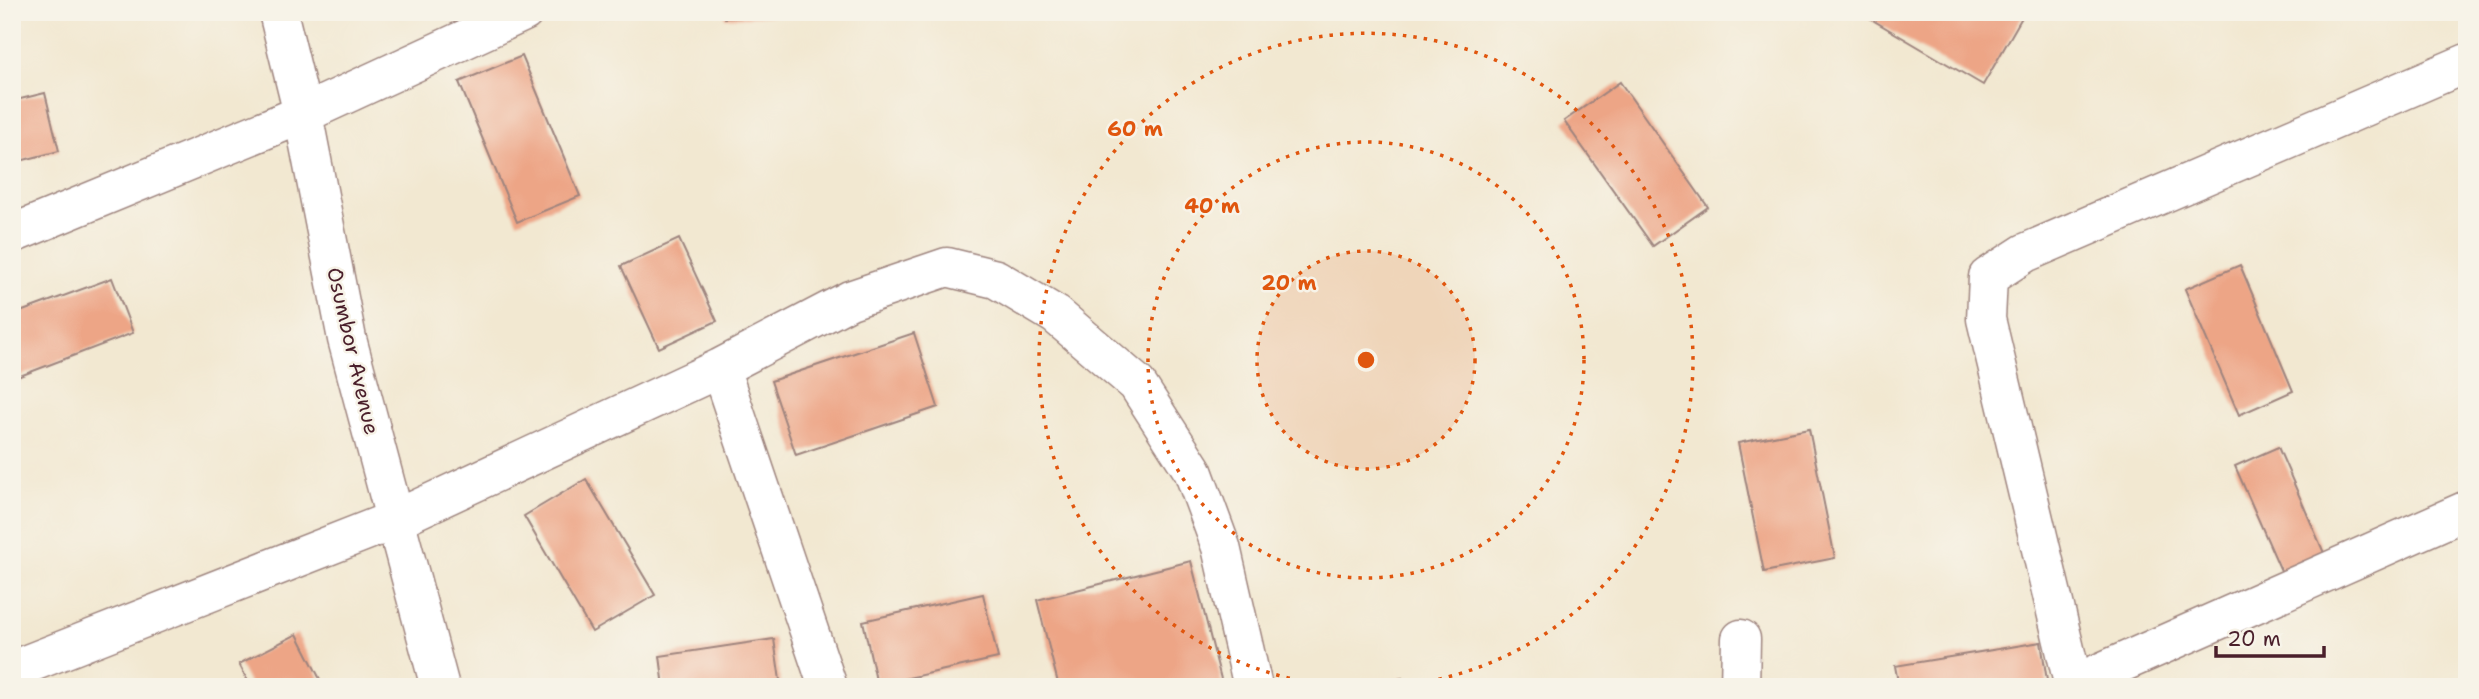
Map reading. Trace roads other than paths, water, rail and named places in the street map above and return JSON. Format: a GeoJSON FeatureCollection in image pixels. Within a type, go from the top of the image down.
{"type":"FeatureCollection","features":[{"type":"Feature","properties":{"kind":"street","name":"Osumbor Avenue"},"geometry":{"type":"LineString","coordinates":[[278,12],[303,114],[347,339],[440,687]]}},
{"type":"Feature","properties":{"kind":"street"},"geometry":{"type":"LineString","coordinates":[[12,234],[303,114],[524,12]]}},
{"type":"Feature","properties":{"kind":"street"},"geometry":{"type":"LineString","coordinates":[[2467,63],[2025,253],[1988,277],[1986,319],[2074,685],[2467,510]]}},
{"type":"Feature","properties":{"kind":"street"},"geometry":{"type":"LineString","coordinates":[[12,670],[394,520],[720,368],[850,300],[947,267],[996,279],[1056,315],[1137,384],[1193,471],[1221,547],[1253,687]]}},
{"type":"Feature","properties":{"kind":"street"},"geometry":{"type":"LineString","coordinates":[[720,368],[828,687]]}},
{"type":"Feature","properties":{"kind":"street"},"geometry":{"type":"LineString","coordinates":[[1740,687],[1741,639]]}},
{"type":"Feature","properties":{"kind":"street"},"geometry":{"type":"LineString","coordinates":[[12,677],[15,687]]}}]}
